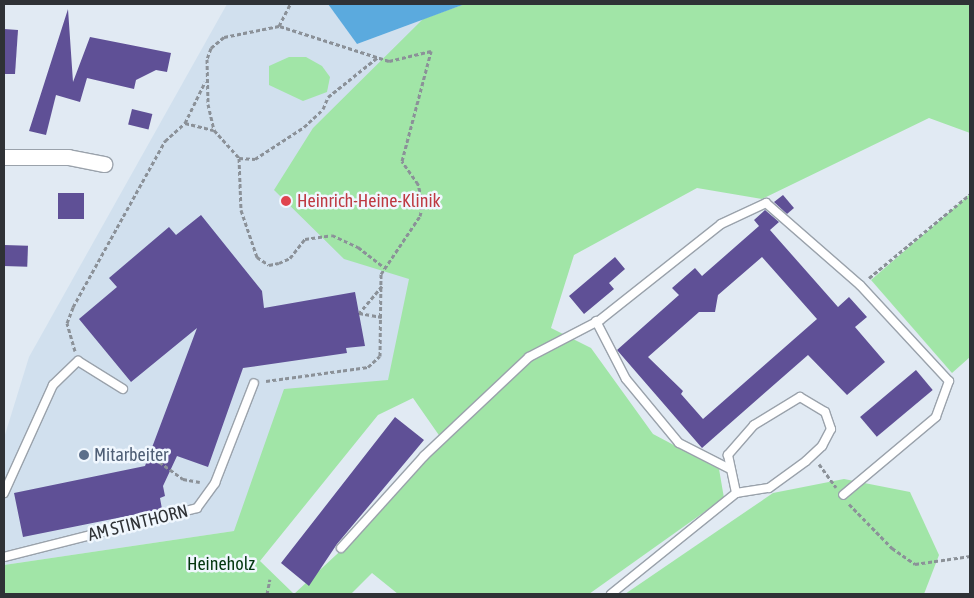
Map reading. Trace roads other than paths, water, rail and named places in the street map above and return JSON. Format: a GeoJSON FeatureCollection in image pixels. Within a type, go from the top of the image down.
{"type":"FeatureCollection","features":[{"type":"Feature","properties":{"kind":"street"},"geometry":{"type":"LineString","coordinates":[[4,157],[68,157],[104,164]]}},
{"type":"Feature","properties":{"kind":"lane"},"geometry":{"type":"LineString","coordinates":[[341,548],[497,385],[529,357],[596,321],[721,224],[766,203],[860,285],[949,381],[936,417],[843,496]]}},
{"type":"Feature","properties":{"kind":"lane"},"geometry":{"type":"LineString","coordinates":[[596,321],[626,379],[679,442],[728,468]]}},
{"type":"Feature","properties":{"kind":"lane"},"geometry":{"type":"LineString","coordinates":[[4,492],[53,385],[78,361],[123,388]]}},
{"type":"Feature","properties":{"kind":"lane","name":"AM STINTHORN"},"geometry":{"type":"LineString","coordinates":[[4,558],[47,544],[179,516],[197,508],[215,483],[254,383]]}},
{"type":"Feature","properties":{"kind":"lane"},"geometry":{"type":"LineString","coordinates":[[611,594],[736,494],[769,488],[812,455],[831,429],[825,412],[800,397],[785,403],[742,437],[728,455],[728,468],[736,494]]}},
{"type":"Feature","properties":{"kind":"water"},"geometry":{"type":"Polygon","coordinates":[[[328,4],[465,4],[357,44],[328,4]]]}},
{"type":"Feature","properties":{"kind":"place","name":"Heinrich-Heine-Klinik"},"geometry":{"type":"Point","coordinates":[286,201]}},
{"type":"Feature","properties":{"kind":"place","name":"Mitarbeiter"},"geometry":{"type":"Point","coordinates":[84,455]}},
{"type":"Feature","properties":{"kind":"park label","name":"Heineholz"},"geometry":{"type":"Point","coordinates":[221,564]}}]}
